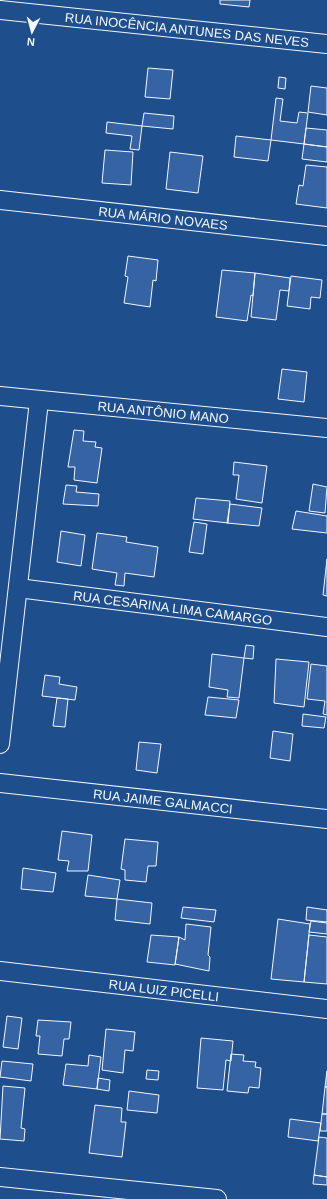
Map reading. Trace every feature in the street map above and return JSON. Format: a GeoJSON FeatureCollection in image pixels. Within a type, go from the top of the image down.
{"type":"FeatureCollection","features":[{"type":"Feature","properties":{"kind":"street","name":"RUA INOCÊNCIA ANTUNES DAS NEVES"},"geometry":{"type":"LineString","coordinates":[[0,10],[327,44]]}},
{"type":"Feature","properties":{"kind":"street","name":"RUA MÁRIO NOVAES"},"geometry":{"type":"LineString","coordinates":[[0,200],[327,236]]}},
{"type":"Feature","properties":{"kind":"street","name":"RUA ANTÔNIO MANO"},"geometry":{"type":"LineString","coordinates":[[0,396],[327,428]]}},
{"type":"Feature","properties":{"kind":"street"},"geometry":{"type":"LineString","coordinates":[[0,744],[39,401]]}},
{"type":"Feature","properties":{"kind":"street","name":"RUA CESARINA LIMA CAMARGO"},"geometry":{"type":"LineString","coordinates":[[18,588],[327,627]]}},
{"type":"Feature","properties":{"kind":"street","name":"RUA JAIME GALMACCI"},"geometry":{"type":"LineString","coordinates":[[0,783],[327,819]]}},
{"type":"Feature","properties":{"kind":"street","name":"RUA LUIZ PICELLI"},"geometry":{"type":"LineString","coordinates":[[0,971],[327,1009]]}},
{"type":"Feature","properties":{"kind":"street"},"geometry":{"type":"LineString","coordinates":[[0,1176],[217,1199]]}},
{"type":"Feature","properties":{"kind":"building"},"geometry":{"type":"Polygon","coordinates":[[[220,0],[250,0],[249,7],[220,4],[220,0]]]}},
{"type":"Feature","properties":{"kind":"building"},"geometry":{"type":"Polygon","coordinates":[[[148,68],[173,70],[170,99],[145,97],[148,68]]]}},
{"type":"Feature","properties":{"kind":"building"},"geometry":{"type":"Polygon","coordinates":[[[279,77],[286,78],[285,89],[278,88],[279,77]]]}},
{"type":"Feature","properties":{"kind":"building"},"geometry":{"type":"Polygon","coordinates":[[[311,86],[327,88],[327,115],[308,112],[311,86]]]}},
{"type":"Feature","properties":{"kind":"building"},"geometry":{"type":"Polygon","coordinates":[[[276,98],[283,99],[280,121],[297,123],[299,112],[308,113],[304,144],[271,140],[276,98]]]}},
{"type":"Feature","properties":{"kind":"building"},"geometry":{"type":"Polygon","coordinates":[[[144,113],[174,116],[173,129],[142,126],[144,113]]]}},
{"type":"Feature","properties":{"kind":"building"},"geometry":{"type":"Polygon","coordinates":[[[107,122],[142,126],[139,150],[130,149],[132,136],[106,133],[107,122]]]}},
{"type":"Feature","properties":{"kind":"building"},"geometry":{"type":"Polygon","coordinates":[[[306,128],[327,130],[327,147],[304,144],[306,128]]]}},
{"type":"Feature","properties":{"kind":"building"},"geometry":{"type":"Polygon","coordinates":[[[236,136],[271,140],[268,161],[234,157],[236,136]]]}},
{"type":"Feature","properties":{"kind":"building"},"geometry":{"type":"Polygon","coordinates":[[[304,144],[327,147],[327,162],[302,159],[304,144]]]}},
{"type":"Feature","properties":{"kind":"building"},"geometry":{"type":"Polygon","coordinates":[[[105,150],[133,152],[131,185],[102,183],[105,150]]]}},
{"type":"Feature","properties":{"kind":"building"},"geometry":{"type":"Polygon","coordinates":[[[170,152],[203,156],[198,193],[166,189],[170,152]]]}},
{"type":"Feature","properties":{"kind":"building"},"geometry":{"type":"Polygon","coordinates":[[[306,165],[327,167],[327,208],[296,204],[299,185],[303,186],[306,165]]]}},
{"type":"Feature","properties":{"kind":"building"},"geometry":{"type":"Polygon","coordinates":[[[128,256],[158,260],[156,281],[153,280],[150,307],[124,303],[128,277],[125,276],[128,256]]]}},
{"type":"Feature","properties":{"kind":"building"},"geometry":{"type":"Polygon","coordinates":[[[222,270],[255,273],[253,296],[251,295],[247,321],[216,317],[222,270]]]}},
{"type":"Feature","properties":{"kind":"building"},"geometry":{"type":"Polygon","coordinates":[[[255,273],[290,278],[289,291],[280,290],[276,320],[251,317],[255,273]]]}},
{"type":"Feature","properties":{"kind":"building"},"geometry":{"type":"Polygon","coordinates":[[[291,276],[322,280],[320,298],[311,297],[310,309],[287,306],[291,276]]]}},
{"type":"Feature","properties":{"kind":"building"},"geometry":{"type":"Polygon","coordinates":[[[282,369],[307,372],[304,402],[278,399],[282,369]]]}},
{"type":"Feature","properties":{"kind":"building"},"geometry":{"type":"Polygon","coordinates":[[[74,430],[84,431],[83,441],[96,442],[95,447],[102,448],[97,483],[74,480],[75,467],[68,467],[74,430]]]}},
{"type":"Feature","properties":{"kind":"building"},"geometry":{"type":"Polygon","coordinates":[[[234,462],[267,466],[262,503],[236,499],[239,475],[233,475],[234,462]]]}},
{"type":"Feature","properties":{"kind":"building"},"geometry":{"type":"Polygon","coordinates":[[[313,484],[327,487],[325,513],[309,511],[313,484]]]}},
{"type":"Feature","properties":{"kind":"building"},"geometry":{"type":"Polygon","coordinates":[[[66,485],[77,486],[76,492],[99,494],[98,506],[63,504],[66,485]]]}},
{"type":"Feature","properties":{"kind":"building"},"geometry":{"type":"Polygon","coordinates":[[[196,498],[230,501],[228,523],[193,519],[196,498]]]}},
{"type":"Feature","properties":{"kind":"building"},"geometry":{"type":"Polygon","coordinates":[[[230,504],[262,508],[259,526],[227,523],[230,504]]]}},
{"type":"Feature","properties":{"kind":"building"},"geometry":{"type":"Polygon","coordinates":[[[296,511],[327,516],[327,533],[292,529],[296,511]]]}},
{"type":"Feature","properties":{"kind":"building"},"geometry":{"type":"Polygon","coordinates":[[[194,522],[207,524],[203,554],[189,552],[194,522]]]}},
{"type":"Feature","properties":{"kind":"building"},"geometry":{"type":"Polygon","coordinates":[[[61,531],[85,535],[81,566],[57,562],[61,531]]]}},
{"type":"Feature","properties":{"kind":"building"},"geometry":{"type":"Polygon","coordinates":[[[97,533],[127,537],[126,542],[158,547],[154,577],[125,573],[124,586],[115,585],[117,573],[92,569],[97,533]]]}},
{"type":"Feature","properties":{"kind":"building"},"geometry":{"type":"Polygon","coordinates":[[[327,559],[327,596],[323,595],[327,559]]]}},
{"type":"Feature","properties":{"kind":"building"},"geometry":{"type":"Polygon","coordinates":[[[246,645],[254,646],[253,659],[244,658],[246,645]]]}},
{"type":"Feature","properties":{"kind":"building"},"geometry":{"type":"Polygon","coordinates":[[[212,654],[244,658],[239,698],[227,697],[228,690],[209,687],[212,654]]]}},
{"type":"Feature","properties":{"kind":"building"},"geometry":{"type":"Polygon","coordinates":[[[276,659],[309,662],[304,707],[274,703],[276,659]]]}},
{"type":"Feature","properties":{"kind":"building"},"geometry":{"type":"Polygon","coordinates":[[[311,664],[327,666],[327,715],[323,714],[325,701],[307,699],[311,664]]]}},
{"type":"Feature","properties":{"kind":"building"},"geometry":{"type":"Polygon","coordinates":[[[45,675],[60,677],[59,684],[77,687],[75,700],[42,696],[45,675]]]}},
{"type":"Feature","properties":{"kind":"building"},"geometry":{"type":"Polygon","coordinates":[[[208,697],[239,700],[236,718],[205,715],[208,697]]]}},
{"type":"Feature","properties":{"kind":"building"},"geometry":{"type":"Polygon","coordinates":[[[57,698],[68,699],[65,727],[53,726],[57,698]]]}},
{"type":"Feature","properties":{"kind":"building"},"geometry":{"type":"Polygon","coordinates":[[[303,714],[326,717],[324,728],[302,726],[303,714]]]}},
{"type":"Feature","properties":{"kind":"building"},"geometry":{"type":"Polygon","coordinates":[[[273,731],[293,734],[290,761],[270,758],[273,731]]]}},
{"type":"Feature","properties":{"kind":"building"},"geometry":{"type":"Polygon","coordinates":[[[139,742],[161,744],[157,773],[136,770],[139,742]]]}},
{"type":"Feature","properties":{"kind":"building"},"geometry":{"type":"Polygon","coordinates":[[[62,831],[92,835],[88,871],[67,871],[69,861],[58,860],[62,831]]]}},
{"type":"Feature","properties":{"kind":"building"},"geometry":{"type":"Polygon","coordinates":[[[125,839],[158,842],[156,866],[148,866],[146,882],[125,880],[125,870],[121,869],[125,839]]]}},
{"type":"Feature","properties":{"kind":"building"},"geometry":{"type":"Polygon","coordinates":[[[23,868],[56,873],[53,892],[21,889],[23,868]]]}},
{"type":"Feature","properties":{"kind":"building"},"geometry":{"type":"Polygon","coordinates":[[[88,875],[120,880],[117,899],[85,896],[88,875]]]}},
{"type":"Feature","properties":{"kind":"building"},"geometry":{"type":"Polygon","coordinates":[[[117,899],[152,903],[150,924],[115,920],[117,899]]]}},
{"type":"Feature","properties":{"kind":"building"},"geometry":{"type":"Polygon","coordinates":[[[183,907],[216,910],[214,922],[181,918],[183,907]]]}},
{"type":"Feature","properties":{"kind":"building"},"geometry":{"type":"Polygon","coordinates":[[[307,907],[327,910],[327,922],[306,920],[307,907]]]}},
{"type":"Feature","properties":{"kind":"building"},"geometry":{"type":"Polygon","coordinates":[[[278,919],[310,924],[304,982],[271,979],[278,919]]]}},
{"type":"Feature","properties":{"kind":"building"},"geometry":{"type":"Polygon","coordinates":[[[311,921],[327,923],[327,934],[309,932],[311,921]]]}},
{"type":"Feature","properties":{"kind":"building"},"geometry":{"type":"Polygon","coordinates":[[[186,924],[211,927],[208,955],[210,957],[209,971],[175,964],[179,937],[185,940],[186,924]]]}},
{"type":"Feature","properties":{"kind":"building"},"geometry":{"type":"Polygon","coordinates":[[[151,935],[179,937],[175,965],[147,962],[151,935]]]}},
{"type":"Feature","properties":{"kind":"building"},"geometry":{"type":"Polygon","coordinates":[[[309,935],[327,937],[327,984],[304,982],[309,935]]]}},
{"type":"Feature","properties":{"kind":"building"},"geometry":{"type":"Polygon","coordinates":[[[7,1016],[22,1018],[18,1049],[3,1047],[7,1016]]]}},
{"type":"Feature","properties":{"kind":"building"},"geometry":{"type":"Polygon","coordinates":[[[38,1020],[71,1022],[69,1039],[64,1039],[62,1056],[38,1054],[40,1036],[36,1036],[38,1020]]]}},
{"type":"Feature","properties":{"kind":"building"},"geometry":{"type":"Polygon","coordinates":[[[106,1029],[135,1032],[133,1051],[125,1050],[123,1073],[102,1070],[106,1029]]]}},
{"type":"Feature","properties":{"kind":"building"},"geometry":{"type":"Polygon","coordinates":[[[201,1038],[233,1041],[231,1061],[226,1060],[223,1090],[197,1088],[201,1038]]]}},
{"type":"Feature","properties":{"kind":"building"},"geometry":{"type":"Polygon","coordinates":[[[231,1054],[244,1055],[243,1061],[256,1062],[255,1067],[261,1068],[259,1088],[249,1087],[248,1093],[227,1091],[231,1054]]]}},
{"type":"Feature","properties":{"kind":"building"},"geometry":{"type":"Polygon","coordinates":[[[89,1055],[101,1057],[97,1089],[63,1085],[66,1064],[88,1066],[89,1055]]]}},
{"type":"Feature","properties":{"kind":"building"},"geometry":{"type":"Polygon","coordinates":[[[2,1061],[33,1064],[31,1081],[0,1077],[2,1061]]]}},
{"type":"Feature","properties":{"kind":"building"},"geometry":{"type":"Polygon","coordinates":[[[147,1070],[159,1071],[158,1080],[146,1079],[147,1070]]]}},
{"type":"Feature","properties":{"kind":"building"},"geometry":{"type":"Polygon","coordinates":[[[327,1071],[327,1087],[325,1087],[327,1071]]]}},
{"type":"Feature","properties":{"kind":"building"},"geometry":{"type":"Polygon","coordinates":[[[98,1078],[110,1080],[109,1091],[97,1089],[98,1078]]]}},
{"type":"Feature","properties":{"kind":"building"},"geometry":{"type":"Polygon","coordinates":[[[3,1086],[25,1088],[21,1128],[25,1129],[24,1141],[0,1139],[3,1086]]]}},
{"type":"Feature","properties":{"kind":"building"},"geometry":{"type":"Polygon","coordinates":[[[325,1087],[327,1087],[327,1114],[322,1114],[325,1087]]]}},
{"type":"Feature","properties":{"kind":"building"},"geometry":{"type":"Polygon","coordinates":[[[129,1091],[159,1095],[157,1113],[127,1110],[129,1091]]]}},
{"type":"Feature","properties":{"kind":"building"},"geometry":{"type":"Polygon","coordinates":[[[95,1105],[122,1108],[121,1122],[126,1122],[122,1157],[89,1153],[95,1105]]]}},
{"type":"Feature","properties":{"kind":"building"},"geometry":{"type":"Polygon","coordinates":[[[322,1114],[327,1114],[327,1131],[320,1131],[322,1114]]]}},
{"type":"Feature","properties":{"kind":"building"},"geometry":{"type":"Polygon","coordinates":[[[290,1119],[321,1123],[318,1141],[288,1137],[290,1119]]]}},
{"type":"Feature","properties":{"kind":"building"},"geometry":{"type":"Polygon","coordinates":[[[319,1137],[327,1138],[327,1177],[314,1175],[319,1137]]]}},
{"type":"Feature","properties":{"kind":"building"},"geometry":{"type":"Polygon","coordinates":[[[314,1175],[327,1177],[327,1185],[313,1184],[314,1175]]]}}]}
